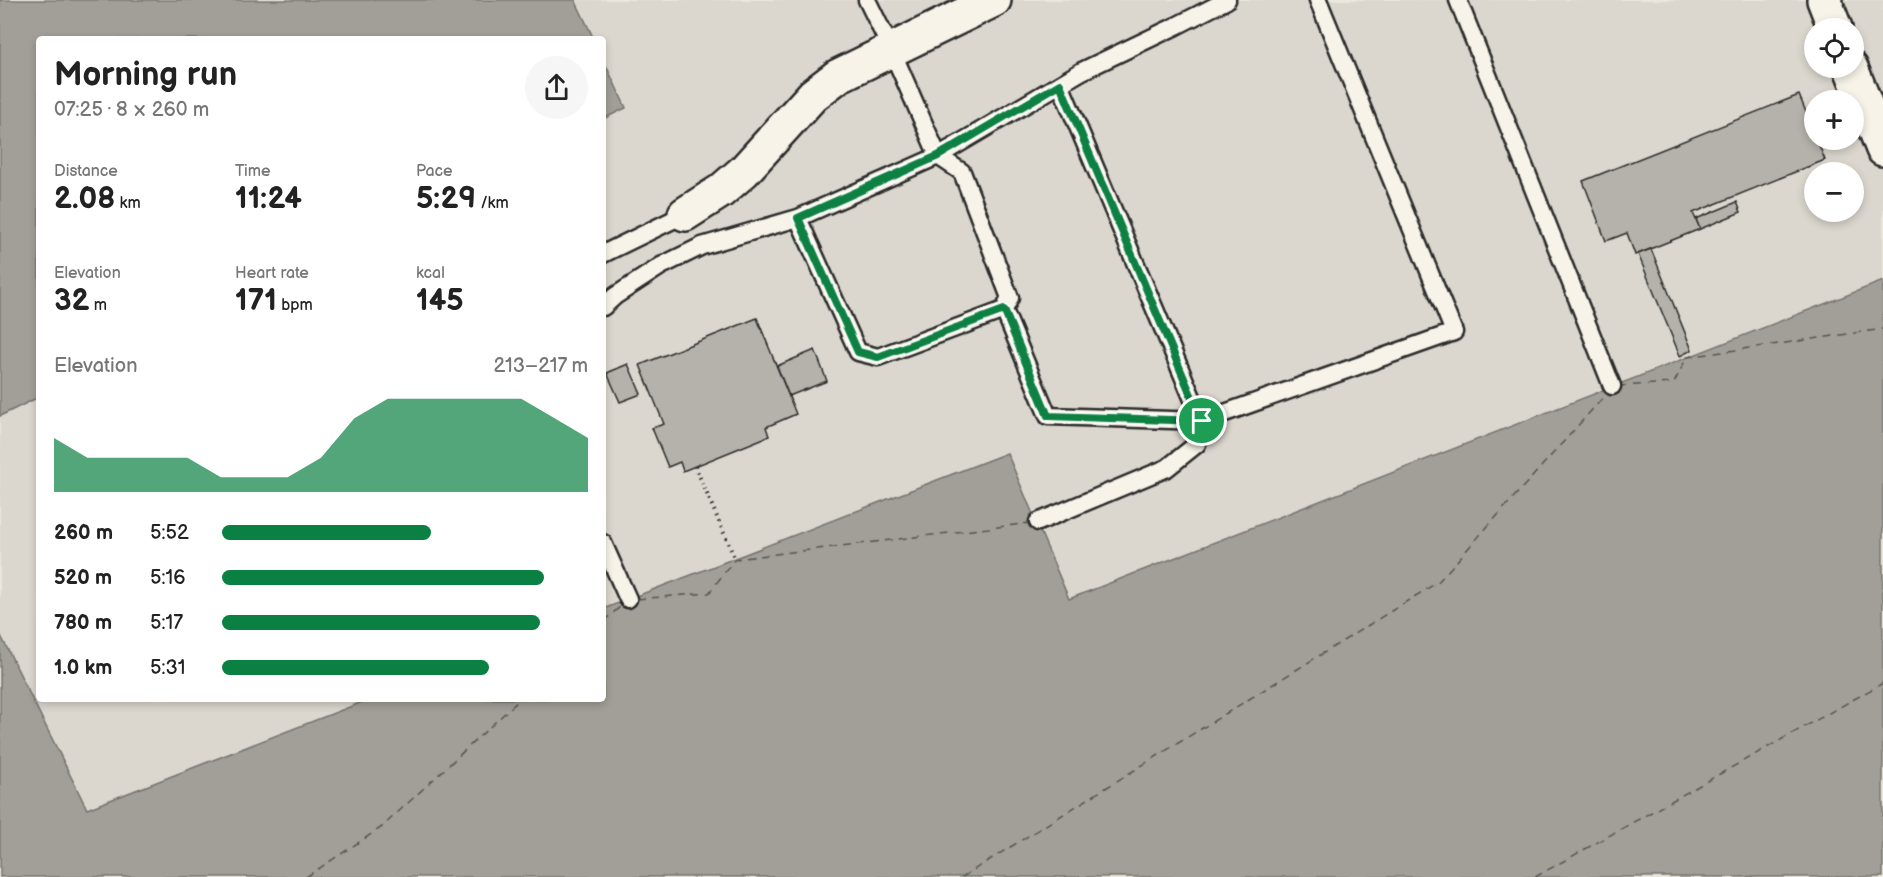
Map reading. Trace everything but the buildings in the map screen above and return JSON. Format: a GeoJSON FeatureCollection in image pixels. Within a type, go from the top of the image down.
{"type":"FeatureCollection","features":[{"type":"Feature","properties":{"kind":"street"},"geometry":{"type":"LineString","coordinates":[[685,214],[721,191],[744,171],[813,95],[838,76],[994,0]]}},
{"type":"Feature","properties":{"kind":"street"},"geometry":{"type":"LineString","coordinates":[[1824,0],[1831,18]]}},
{"type":"Feature","properties":{"kind":"street"},"geometry":{"type":"LineString","coordinates":[[1855,78],[1883,148]]}},
{"type":"Feature","properties":{"kind":"lane"},"geometry":{"type":"LineString","coordinates":[[798,218],[858,352],[878,357],[1004,310],[1010,298],[962,172],[938,156],[867,0]]}},
{"type":"Feature","properties":{"kind":"lane"},"geometry":{"type":"LineString","coordinates":[[606,304],[661,266],[702,246],[798,218],[938,156],[1082,71],[1227,0]]}},
{"type":"Feature","properties":{"kind":"lane"},"geometry":{"type":"LineString","coordinates":[[1004,310],[1048,416],[1202,421],[1454,332],[1318,0]]}},
{"type":"Feature","properties":{"kind":"lane"},"geometry":{"type":"LineString","coordinates":[[1458,0],[1612,386]]}},
{"type":"Feature","properties":{"kind":"lane"},"geometry":{"type":"LineString","coordinates":[[1038,522],[1167,468],[1197,444],[1202,421],[1060,84]]}},
{"type":"Feature","properties":{"kind":"lane"},"geometry":{"type":"LineString","coordinates":[[606,253],[685,214]]}},
{"type":"Feature","properties":{"kind":"lane"},"geometry":{"type":"LineString","coordinates":[[606,550],[628,599]]}},
{"type":"Feature","properties":{"kind":"path"},"geometry":{"type":"LineString","coordinates":[[695,466],[735,559]]}},
{"type":"Feature","properties":{"kind":"shaded area"},"geometry":{"type":"Polygon","coordinates":[[[0,0],[575,0],[593,36],[36,36],[36,398],[0,416],[0,0]]]}},
{"type":"Feature","properties":{"kind":"shaded area"},"geometry":{"type":"Polygon","coordinates":[[[575,0],[1883,0],[1883,281],[1069,599],[1038,522],[1006,453],[606,608],[606,117],[626,107],[606,65],[606,36],[593,36],[575,0]]]}},
{"type":"Feature","properties":{"kind":"shaded area"},"geometry":{"type":"Polygon","coordinates":[[[606,65],[626,108],[606,118],[606,65]]]}},
{"type":"Feature","properties":{"kind":"shaded area"},"geometry":{"type":"Polygon","coordinates":[[[1883,281],[1883,877],[0,877],[0,634],[87,809],[362,702],[606,702],[606,608],[1007,453],[1069,599],[1883,281]]]}},
{"type":"Feature","properties":{"kind":"shaded area"},"geometry":{"type":"Polygon","coordinates":[[[36,398],[36,702],[363,702],[86,809],[0,634],[0,416],[36,398]]]}},
{"type":"Feature","properties":{"kind":"ferry route"},"geometry":{"type":"LineString","coordinates":[[1619,386],[1674,383],[1687,357],[1883,329]]}},
{"type":"Feature","properties":{"kind":"ferry route"},"geometry":{"type":"LineString","coordinates":[[962,877],[1438,582],[1608,392]]}},
{"type":"Feature","properties":{"kind":"ferry route"},"geometry":{"type":"LineString","coordinates":[[637,599],[709,593],[735,559],[1030,523]]}},
{"type":"Feature","properties":{"kind":"ferry route"},"geometry":{"type":"LineString","coordinates":[[606,619],[622,605]]}},
{"type":"Feature","properties":{"kind":"ferry route"},"geometry":{"type":"LineString","coordinates":[[1535,877],[1883,683]]}},
{"type":"Feature","properties":{"kind":"ferry route"},"geometry":{"type":"LineString","coordinates":[[306,877],[382,827],[517,702]]}},
{"type":"Feature","properties":{"kind":"route"},"geometry":{"type":"LineString","coordinates":[[1060,84],[1202,421],[1048,416],[1004,310],[878,357],[858,352],[798,218],[938,156],[1060,84]]}}]}
